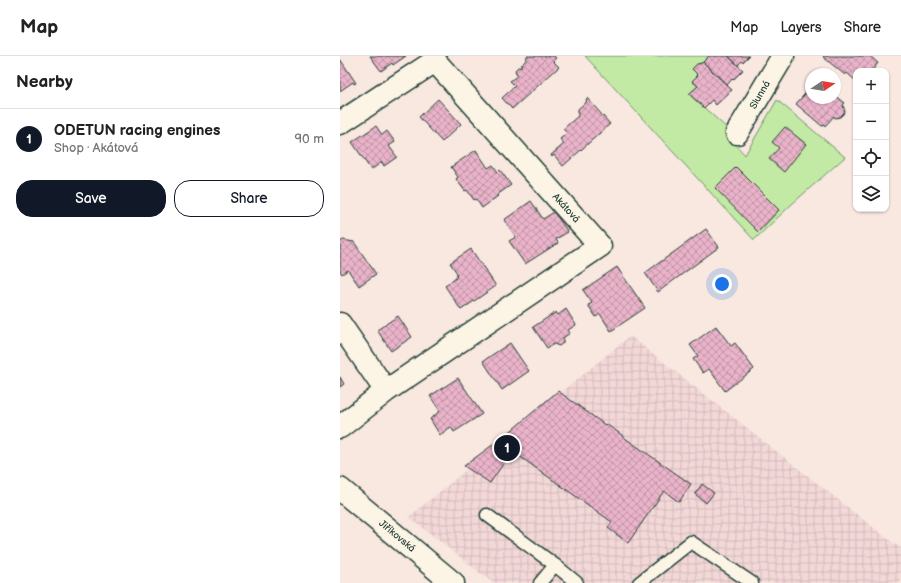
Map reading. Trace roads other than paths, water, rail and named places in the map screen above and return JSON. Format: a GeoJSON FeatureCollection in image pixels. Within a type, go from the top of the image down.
{"type":"FeatureCollection","features":[{"type":"Feature","properties":{"kind":"street","name":"Slunná"},"geometry":{"type":"LineString","coordinates":[[737,133],[783,56]]}},
{"type":"Feature","properties":{"kind":"street","name":"Akátová"},"geometry":{"type":"LineString","coordinates":[[340,123],[435,61],[600,246],[386,391],[340,427]]}},
{"type":"Feature","properties":{"kind":"street"},"geometry":{"type":"LineString","coordinates":[[340,324],[386,391]]}},
{"type":"Feature","properties":{"kind":"street","name":"Jiříkovská"},"geometry":{"type":"LineString","coordinates":[[340,489],[453,583]]}},
{"type":"Feature","properties":{"kind":"lane"},"geometry":{"type":"LineString","coordinates":[[487,515],[577,583]]}},
{"type":"Feature","properties":{"kind":"lane"},"geometry":{"type":"LineString","coordinates":[[639,583],[691,542],[752,583]]}},
{"type":"Feature","properties":{"kind":"lane"},"geometry":{"type":"LineString","coordinates":[[540,583],[555,565]]}},
{"type":"Feature","properties":{"kind":"place","name":"ODETUN racing engines"},"geometry":{"type":"Point","coordinates":[507,448]}}]}
